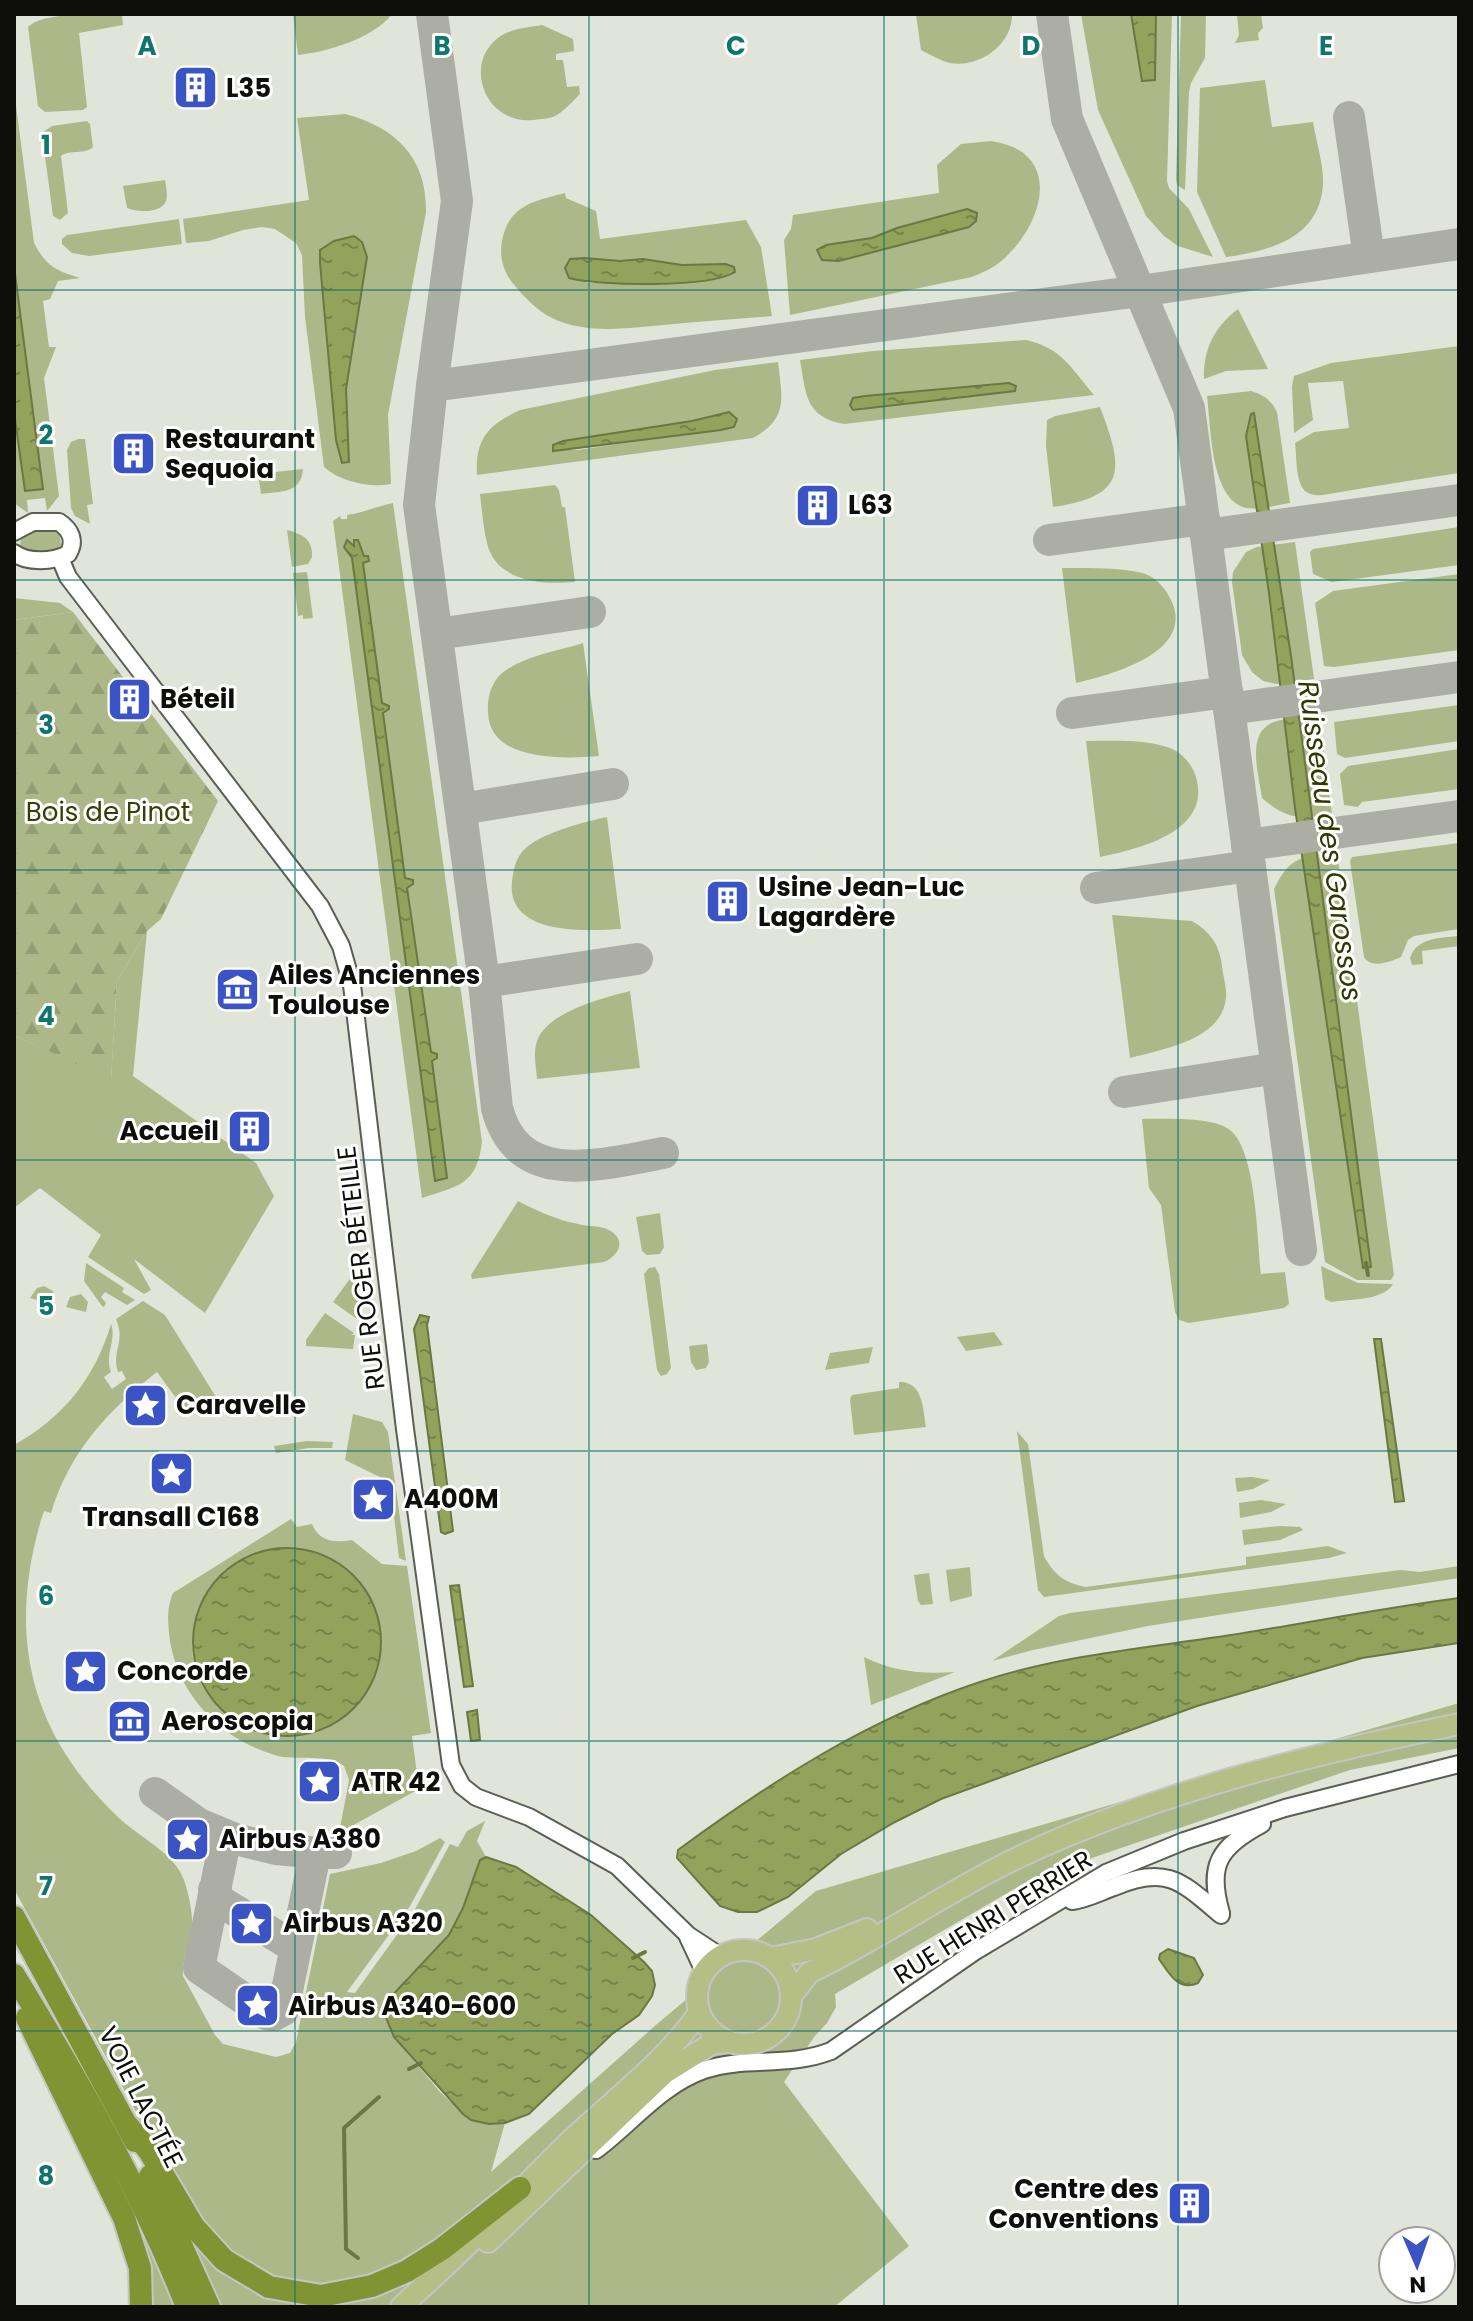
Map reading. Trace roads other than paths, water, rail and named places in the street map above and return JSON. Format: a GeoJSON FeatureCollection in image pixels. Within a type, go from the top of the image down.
{"type":"FeatureCollection","features":[{"type":"Feature","properties":{"kind":"highway","name":"VOIE LACTÉE"},"geometry":{"type":"LineString","coordinates":[[14,1917],[129,2127],[209,2307]]}},
{"type":"Feature","properties":{"kind":"highway","name":"VOIE LACTÉE"},"geometry":{"type":"LineString","coordinates":[[14,1975],[92,2106],[146,2213],[187,2307]]}},
{"type":"Feature","properties":{"kind":"highway"},"geometry":{"type":"LineString","coordinates":[[14,1988],[124,2218],[140,2268],[141,2307]]}},
{"type":"Feature","properties":{"kind":"highway"},"geometry":{"type":"LineString","coordinates":[[129,2127],[149,2151],[194,2227],[224,2260],[269,2287],[321,2296],[372,2286],[407,2271],[442,2249],[520,2188]]}},
{"type":"Feature","properties":{"kind":"main road"},"geometry":{"type":"LineString","coordinates":[[792,1995],[809,1973],[1016,1859],[1057,1841],[1183,1794],[1262,1770],[1349,1747],[1459,1724]]}},
{"type":"Feature","properties":{"kind":"main road"},"geometry":{"type":"LineString","coordinates":[[771,1958],[832,1944],[968,1885]]}},
{"type":"Feature","properties":{"kind":"main road"},"geometry":{"type":"LineString","coordinates":[[737,1950],[755,1951],[771,1958],[784,1973],[792,1995],[784,2024],[760,2042],[744,2045],[716,2036],[706,2026],[696,1999],[704,1971],[720,1956],[737,1950]]}},
{"type":"Feature","properties":{"kind":"main road"},"geometry":{"type":"LineString","coordinates":[[401,2307],[490,2223],[520,2188],[661,2059],[699,2013]]}},
{"type":"Feature","properties":{"kind":"main road"},"geometry":{"type":"LineString","coordinates":[[417,2307],[665,2073],[706,2047],[729,2042]]}},
{"type":"Feature","properties":{"kind":"street"},"geometry":{"type":"LineString","coordinates":[[14,513],[33,522],[59,522],[69,531],[72,547],[68,554],[60,558],[28,560],[14,553]]}},
{"type":"Feature","properties":{"kind":"street"},"geometry":{"type":"LineString","coordinates":[[14,532],[33,522]]}},
{"type":"Feature","properties":{"kind":"street","name":"RUE ROGER BÉTEILLE"},"geometry":{"type":"LineString","coordinates":[[60,558],[78,590],[318,902],[341,946],[352,985],[404,1421],[451,1765],[456,1778],[476,1797],[529,1817],[617,1866],[688,1935],[720,1956]]}},
{"type":"Feature","properties":{"kind":"street","name":"RUE HENRI PERRIER"},"geometry":{"type":"LineString","coordinates":[[582,2154],[593,2152],[656,2098],[704,2070],[742,2063],[809,2059],[831,2051],[974,1952],[1106,1873],[1184,1841],[1314,1801],[1459,1764]]}},
{"type":"Feature","properties":{"kind":"street"},"geometry":{"type":"LineString","coordinates":[[1061,1902],[1081,1900],[1131,1880],[1159,1876],[1177,1880],[1221,1915],[1214,1891],[1214,1878],[1225,1847],[1264,1822],[1314,1801]]}},
{"type":"Feature","properties":{"kind":"street","name":"RUE ROGER BÉTEILLE"},"geometry":{"type":"LineString","coordinates":[[688,1935],[704,1971]]}},
{"type":"Feature","properties":{"kind":"water"},"geometry":{"type":"Polygon","coordinates":[[[1131,14],[1156,14],[1155,80],[1142,81],[1131,14]]]}},
{"type":"Feature","properties":{"kind":"water"},"geometry":{"type":"Polygon","coordinates":[[[967,209],[977,213],[976,221],[969,227],[839,261],[822,260],[817,250],[826,245],[872,238],[967,209]]]}},
{"type":"Feature","properties":{"kind":"water"},"geometry":{"type":"Polygon","coordinates":[[[354,236],[362,242],[367,257],[346,389],[349,462],[342,463],[336,440],[320,250],[334,241],[354,236]]]}},
{"type":"Feature","properties":{"kind":"water"},"geometry":{"type":"Polygon","coordinates":[[[570,259],[643,259],[682,265],[726,264],[734,267],[735,272],[702,281],[654,284],[604,283],[569,278],[565,268],[570,259]]]}},
{"type":"Feature","properties":{"kind":"water"},"geometry":{"type":"Polygon","coordinates":[[[14,266],[43,489],[25,491],[14,412],[14,266]]]}},
{"type":"Feature","properties":{"kind":"water"},"geometry":{"type":"Polygon","coordinates":[[[1009,383],[1016,386],[1015,391],[853,410],[850,405],[853,398],[865,396],[1009,383]]]}},
{"type":"Feature","properties":{"kind":"water"},"geometry":{"type":"Polygon","coordinates":[[[729,412],[737,419],[734,427],[721,430],[553,451],[553,445],[563,441],[692,421],[729,412]]]}},
{"type":"Feature","properties":{"kind":"water"},"geometry":{"type":"Polygon","coordinates":[[[1254,413],[1291,656],[1371,1267],[1363,1268],[1295,808],[1246,436],[1251,414],[1254,413]]]}},
{"type":"Feature","properties":{"kind":"water"},"geometry":{"type":"Polygon","coordinates":[[[347,540],[354,546],[354,540],[358,540],[369,561],[363,563],[382,703],[389,706],[383,713],[405,878],[413,880],[407,888],[431,1052],[437,1054],[432,1061],[447,1178],[435,1181],[352,558],[344,547],[347,540]]]}},
{"type":"Feature","properties":{"kind":"water"},"geometry":{"type":"Polygon","coordinates":[[[420,1315],[429,1317],[427,1325],[453,1531],[445,1534],[441,1532],[414,1329],[420,1315]]]}},
{"type":"Feature","properties":{"kind":"water"},"geometry":{"type":"Polygon","coordinates":[[[1374,1339],[1381,1339],[1404,1501],[1395,1502],[1374,1339]]]}},
{"type":"Feature","properties":{"kind":"water"},"geometry":{"type":"Polygon","coordinates":[[[287,1548],[323,1555],[353,1576],[374,1606],[381,1642],[374,1678],[353,1708],[323,1729],[287,1736],[251,1729],[221,1708],[200,1678],[193,1642],[200,1606],[221,1576],[251,1555],[287,1548]]]}},
{"type":"Feature","properties":{"kind":"water"},"geometry":{"type":"Polygon","coordinates":[[[459,1585],[473,1686],[464,1687],[450,1586],[459,1585]]]}},
{"type":"Feature","properties":{"kind":"water"},"geometry":{"type":"Polygon","coordinates":[[[1459,1598],[1459,1643],[1362,1658],[1197,1706],[941,1799],[841,1854],[788,1897],[757,1912],[738,1912],[720,1906],[677,1858],[678,1850],[713,1824],[822,1754],[899,1714],[980,1682],[1073,1659],[1459,1598]]]}},
{"type":"Feature","properties":{"kind":"water"},"geometry":{"type":"Polygon","coordinates":[[[477,1710],[480,1740],[471,1741],[467,1712],[477,1710]]]}},
{"type":"Feature","properties":{"kind":"water"},"geometry":{"type":"Polygon","coordinates":[[[486,1857],[516,1867],[591,1915],[644,1962],[652,1971],[655,1985],[652,1996],[639,2015],[612,2034],[529,2114],[505,2123],[489,2124],[471,2120],[463,2114],[394,2037],[384,2013],[387,2001],[449,1935],[463,1908],[480,1860],[486,1857]]]}},
{"type":"Feature","properties":{"kind":"water"},"geometry":{"type":"Polygon","coordinates":[[[1168,1949],[1194,1958],[1203,1975],[1198,1983],[1185,1985],[1170,1975],[1159,1959],[1160,1954],[1168,1949]]]}},
{"type":"Feature","properties":{"kind":"waterway","name":"Ruisseau des Garossos"},"geometry":{"type":"LineString","coordinates":[[1366,1263],[1368,1275]]}},
{"type":"Feature","properties":{"kind":"waterway","name":"Ruisseau des Garossos"},"geometry":{"type":"LineString","coordinates":[[633,1958],[645,1952]]}},
{"type":"Feature","properties":{"kind":"waterway","name":"Ruisseau des Garossos"},"geometry":{"type":"LineString","coordinates":[[409,2069],[421,2063]]}},
{"type":"Feature","properties":{"kind":"waterway","name":"Ruisseau des Garossos"},"geometry":{"type":"LineString","coordinates":[[358,2258],[346,2249],[344,2128],[379,2097]]}},
{"type":"Feature","properties":{"kind":"place","name":"L35"},"geometry":{"type":"Point","coordinates":[195,88]}},
{"type":"Feature","properties":{"kind":"place","name":"Restaurant Sequoia"},"geometry":{"type":"Point","coordinates":[134,454]}},
{"type":"Feature","properties":{"kind":"place","name":"L63"},"geometry":{"type":"Point","coordinates":[817,505]}},
{"type":"Feature","properties":{"kind":"place","name":"Béteil"},"geometry":{"type":"Point","coordinates":[129,699]}},
{"type":"Feature","properties":{"kind":"place","name":"Usine Jean-Luc Lagardère"},"geometry":{"type":"Point","coordinates":[727,902]}},
{"type":"Feature","properties":{"kind":"place","name":"Ailes Anciennes Toulouse"},"geometry":{"type":"Point","coordinates":[237,990]}},
{"type":"Feature","properties":{"kind":"place","name":"Accueil"},"geometry":{"type":"Point","coordinates":[250,1131]}},
{"type":"Feature","properties":{"kind":"place","name":"Caravelle"},"geometry":{"type":"Point","coordinates":[145,1405]}},
{"type":"Feature","properties":{"kind":"place","name":"Transall C168"},"geometry":{"type":"Point","coordinates":[171,1474]}},
{"type":"Feature","properties":{"kind":"place","name":"A400M"},"geometry":{"type":"Point","coordinates":[373,1499]}},
{"type":"Feature","properties":{"kind":"place","name":"Concorde"},"geometry":{"type":"Point","coordinates":[86,1671]}},
{"type":"Feature","properties":{"kind":"place","name":"Aeroscopia"},"geometry":{"type":"Point","coordinates":[130,1721]}},
{"type":"Feature","properties":{"kind":"place","name":"ATR 42"},"geometry":{"type":"Point","coordinates":[320,1782]}},
{"type":"Feature","properties":{"kind":"place","name":"Airbus A380"},"geometry":{"type":"Point","coordinates":[188,1839]}},
{"type":"Feature","properties":{"kind":"place","name":"Airbus A320"},"geometry":{"type":"Point","coordinates":[252,1923]}},
{"type":"Feature","properties":{"kind":"place","name":"Airbus A340-600"},"geometry":{"type":"Point","coordinates":[257,2006]}},
{"type":"Feature","properties":{"kind":"place","name":"Centre des Conventions"},"geometry":{"type":"Point","coordinates":[1190,2204]}},
{"type":"Feature","properties":{"kind":"park label","name":"Bois de Pinot"},"geometry":{"type":"Point","coordinates":[108,812]}}]}
